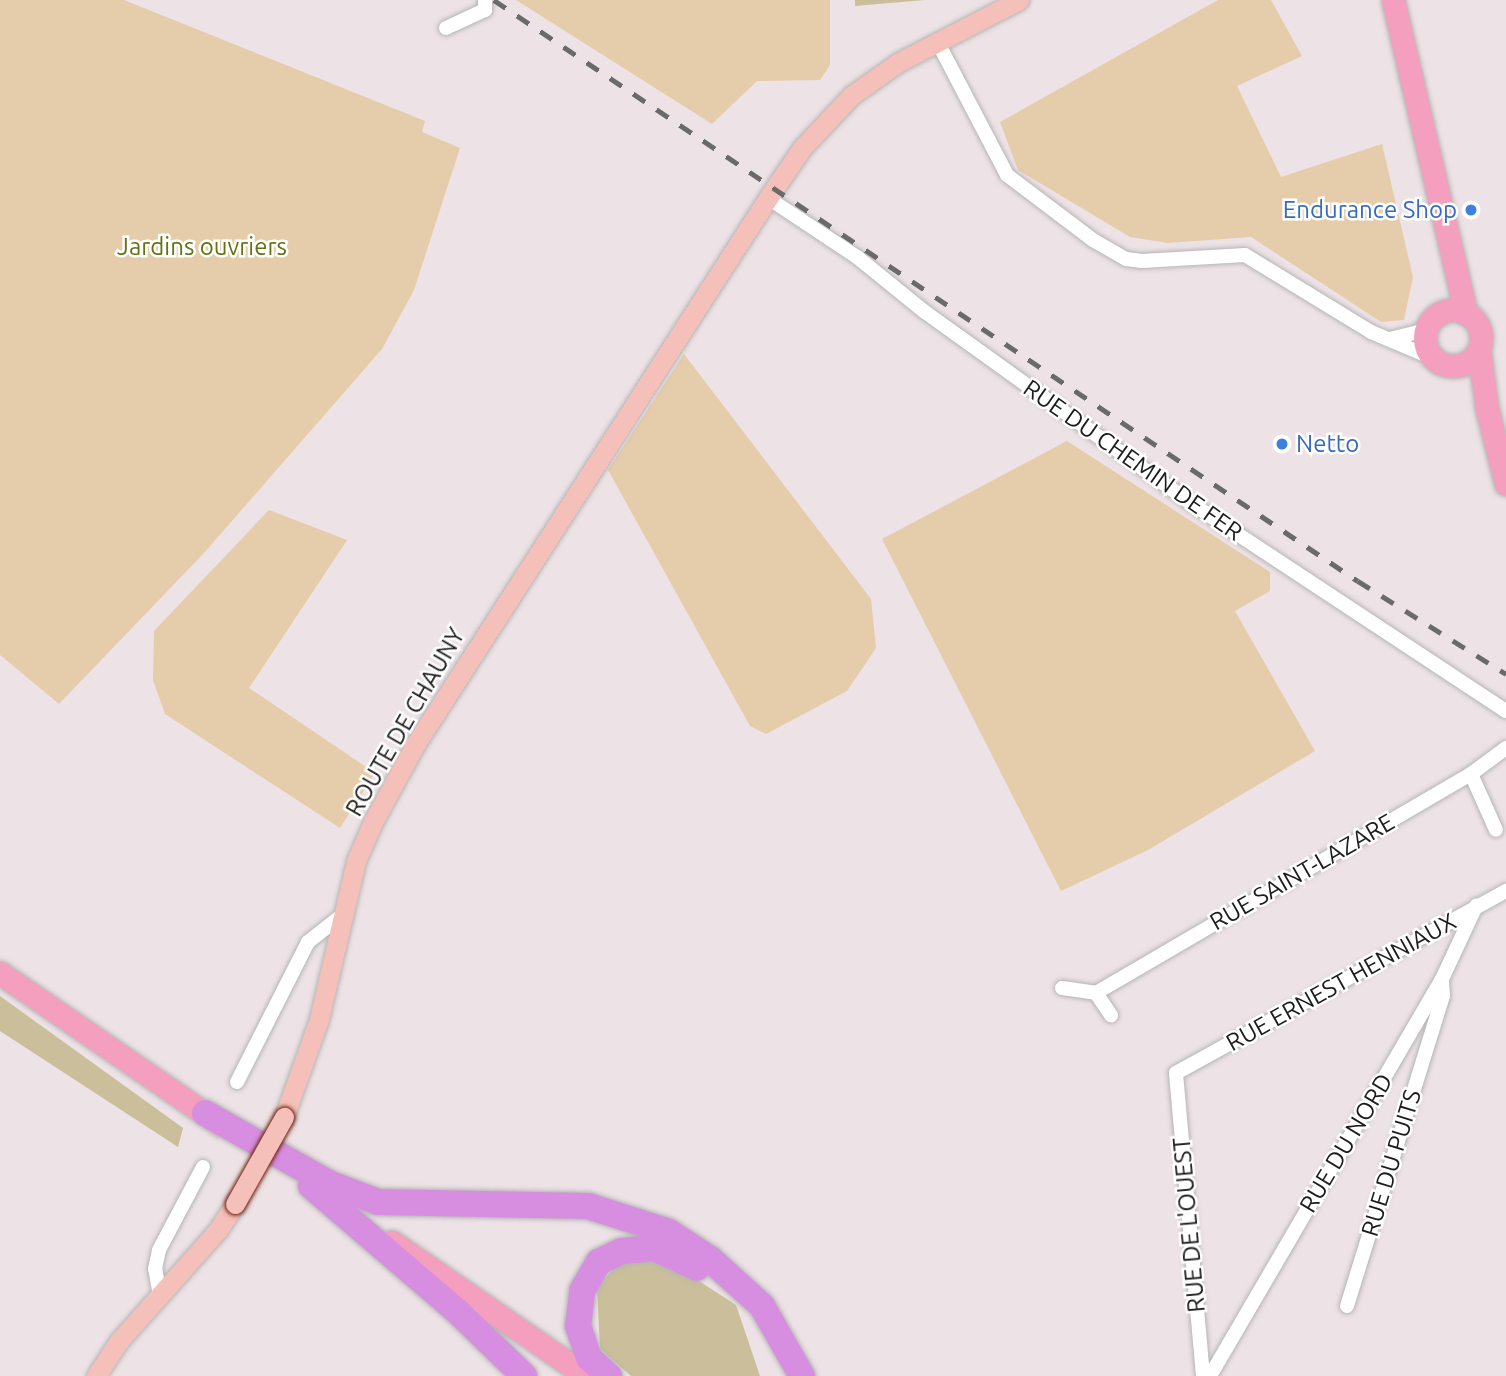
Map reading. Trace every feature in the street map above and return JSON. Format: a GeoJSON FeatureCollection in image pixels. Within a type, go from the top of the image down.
{"type":"FeatureCollection","features":[{"type":"Feature","properties":{"kind":"highway"},"geometry":{"type":"LineString","coordinates":[[205,1113],[328,1183],[378,1202],[588,1206],[669,1232],[710,1259],[762,1306],[802,1376]]}},
{"type":"Feature","properties":{"kind":"highway"},"geometry":{"type":"LineString","coordinates":[[311,1186],[458,1312],[524,1376]]}},
{"type":"Feature","properties":{"kind":"highway"},"geometry":{"type":"LineString","coordinates":[[609,1376],[589,1358],[580,1338],[579,1302],[599,1262],[638,1248],[654,1248],[686,1261],[724,1288],[758,1325],[785,1376]]}},
{"type":"Feature","properties":{"kind":"main road"},"geometry":{"type":"LineString","coordinates":[[1394,0],[1466,314],[1481,333],[1479,350],[1487,410],[1506,484]]}},
{"type":"Feature","properties":{"kind":"main road"},"geometry":{"type":"LineString","coordinates":[[1448,233],[1452,276],[1442,312],[1426,330],[1426,348],[1433,358],[1458,366],[1487,410]]}},
{"type":"Feature","properties":{"kind":"main road"},"geometry":{"type":"LineString","coordinates":[[1442,312],[1466,314]]}},
{"type":"Feature","properties":{"kind":"main road"},"geometry":{"type":"LineString","coordinates":[[1458,366],[1479,350]]}},
{"type":"Feature","properties":{"kind":"main road"},"geometry":{"type":"LineString","coordinates":[[0,972],[586,1376]]}},
{"type":"Feature","properties":{"kind":"street","name":"ROUTE DE CHAUNY"},"geometry":{"type":"LineString","coordinates":[[100,1375],[235,1204],[284,1117],[319,1019],[356,860],[415,745],[771,192],[802,148],[843,103],[937,41],[1019,0]]}},
{"type":"Feature","properties":{"kind":"street"},"geometry":{"type":"LineString","coordinates":[[446,28],[485,5]]}},
{"type":"Feature","properties":{"kind":"street"},"geometry":{"type":"LineString","coordinates":[[937,41],[1007,175],[1093,240],[1126,259],[1142,261],[1231,253],[1252,257],[1388,339],[1433,358]]}},
{"type":"Feature","properties":{"kind":"street","name":"RUE DU CHEMIN DE FER"},"geometry":{"type":"LineString","coordinates":[[771,192],[925,312],[1189,502],[1506,711]]}},
{"type":"Feature","properties":{"kind":"street"},"geometry":{"type":"LineString","coordinates":[[1388,339],[1426,330]]}},
{"type":"Feature","properties":{"kind":"street","name":"RUE SAINT-LAZARE"},"geometry":{"type":"LineString","coordinates":[[1096,993],[1471,774],[1506,748]]}},
{"type":"Feature","properties":{"kind":"street"},"geometry":{"type":"LineString","coordinates":[[1471,774],[1496,830]]}},
{"type":"Feature","properties":{"kind":"street","name":"RUE ERNEST HENNIAUX"},"geometry":{"type":"LineString","coordinates":[[1176,1073],[1506,891]]}},
{"type":"Feature","properties":{"kind":"street","name":"RUE DU NORD"},"geometry":{"type":"LineString","coordinates":[[1210,1376],[1442,979],[1476,906]]}},
{"type":"Feature","properties":{"kind":"street"},"geometry":{"type":"LineString","coordinates":[[237,1082],[309,942],[341,916]]}},
{"type":"Feature","properties":{"kind":"street","name":"RUE DU PUITS"},"geometry":{"type":"LineString","coordinates":[[1347,1307],[1443,996],[1442,979]]}},
{"type":"Feature","properties":{"kind":"street"},"geometry":{"type":"LineString","coordinates":[[1062,988],[1096,993],[1111,1015]]}},
{"type":"Feature","properties":{"kind":"street","name":"RUE DE L'OUEST"},"geometry":{"type":"LineString","coordinates":[[1176,1073],[1203,1376]]}},
{"type":"Feature","properties":{"kind":"street"},"geometry":{"type":"LineString","coordinates":[[160,1296],[155,1269],[159,1250],[203,1167]]}},
{"type":"Feature","properties":{"kind":"green space","name":"Jardins ouvriers"},"geometry":{"type":"Polygon","coordinates":[[[0,0],[124,0],[425,121],[422,132],[460,148],[414,290],[382,349],[204,553],[59,704],[0,655],[0,0]]]}},
{"type":"Feature","properties":{"kind":"green space"},"geometry":{"type":"Polygon","coordinates":[[[516,0],[830,0],[830,65],[820,80],[757,81],[712,124],[516,0]]]}},
{"type":"Feature","properties":{"kind":"green space"},"geometry":{"type":"Polygon","coordinates":[[[1218,0],[1271,0],[1302,56],[1237,86],[1281,177],[1382,144],[1413,277],[1404,320],[1381,322],[1251,237],[1168,243],[1130,237],[1018,170],[1000,122],[1218,0]]]}},
{"type":"Feature","properties":{"kind":"green space"},"geometry":{"type":"Polygon","coordinates":[[[684,354],[871,599],[876,648],[847,691],[766,734],[750,726],[608,470],[684,354]]]}},
{"type":"Feature","properties":{"kind":"green space"},"geometry":{"type":"Polygon","coordinates":[[[1067,441],[1270,572],[1270,591],[1235,611],[1315,751],[1148,850],[1061,891],[882,539],[1067,441]]]}},
{"type":"Feature","properties":{"kind":"green space"},"geometry":{"type":"Polygon","coordinates":[[[269,510],[347,540],[249,688],[375,773],[340,828],[165,714],[153,680],[154,631],[269,510]]]}},
{"type":"Feature","properties":{"kind":"shaded area"},"geometry":{"type":"Polygon","coordinates":[[[855,0],[925,0],[855,6],[855,0]]]}},
{"type":"Feature","properties":{"kind":"shaded area"},"geometry":{"type":"Polygon","coordinates":[[[0,996],[183,1128],[178,1147],[0,1031],[0,996]]]}},
{"type":"Feature","properties":{"kind":"shaded area"},"geometry":{"type":"Polygon","coordinates":[[[624,1256],[665,1259],[736,1305],[760,1376],[631,1376],[600,1349],[597,1288],[624,1256]]]}},
{"type":"Feature","properties":{"kind":"railway"},"geometry":{"type":"LineString","coordinates":[[494,0],[1358,581],[1506,674]]}},
{"type":"Feature","properties":{"kind":"place","name":"Endurance Shop"},"geometry":{"type":"Point","coordinates":[1471,210]}},
{"type":"Feature","properties":{"kind":"place","name":"Netto"},"geometry":{"type":"Point","coordinates":[1282,444]}}]}
